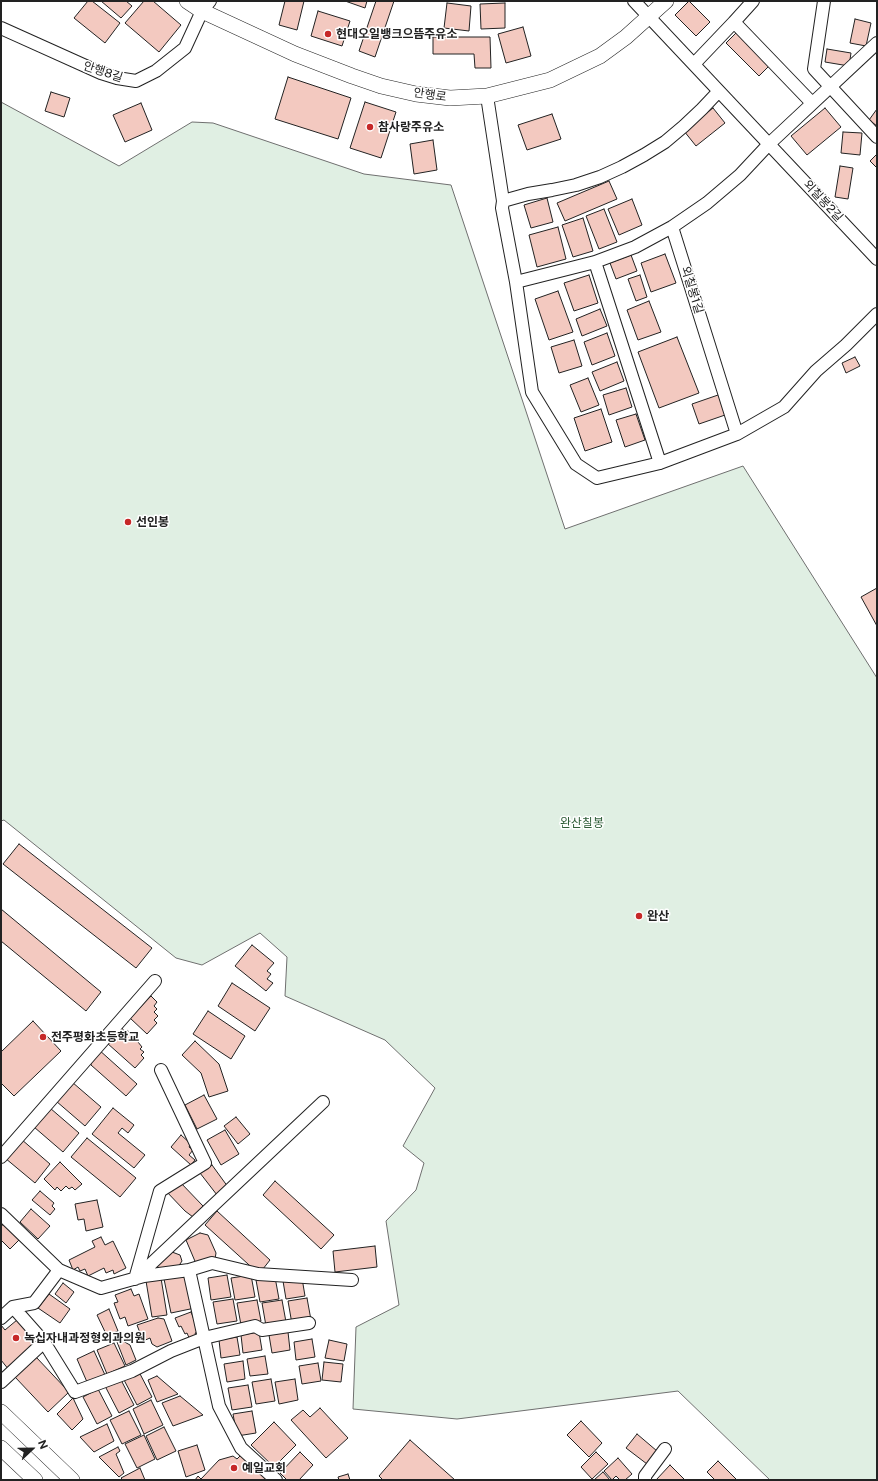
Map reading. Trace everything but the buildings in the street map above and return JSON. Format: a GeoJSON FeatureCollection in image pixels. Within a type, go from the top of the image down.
{"type":"FeatureCollection","features":[{"type":"Feature","properties":{"kind":"street","name":"안행로"},"geometry":{"type":"LineString","coordinates":[[187,1],[206,6],[294,54],[381,86],[416,94],[450,98],[487,96],[550,80],[605,52],[626,37],[666,1]]}},
{"type":"Feature","properties":{"kind":"street","name":"외칠봉2길"},"geometry":{"type":"LineString","coordinates":[[634,1],[877,259]]}},
{"type":"Feature","properties":{"kind":"street"},"geometry":{"type":"LineString","coordinates":[[694,64],[754,1]]}},
{"type":"Feature","properties":{"kind":"street"},"geometry":{"type":"LineString","coordinates":[[824,1],[814,69],[877,137]]}},
{"type":"Feature","properties":{"kind":"street","name":"안행8길"},"geometry":{"type":"LineString","coordinates":[[1,28],[100,73],[136,81],[156,72],[185,48],[206,6]]}},
{"type":"Feature","properties":{"kind":"street"},"geometry":{"type":"LineString","coordinates":[[734,22],[812,103]]}},
{"type":"Feature","properties":{"kind":"street"},"geometry":{"type":"LineString","coordinates":[[516,282],[595,262],[634,247],[672,227],[707,203],[740,175],[769,144],[874,45]]}},
{"type":"Feature","properties":{"kind":"street"},"geometry":{"type":"LineString","coordinates":[[503,201],[528,194],[576,185],[607,174],[644,155],[665,142],[684,126],[702,109],[718,90]]}},
{"type":"Feature","properties":{"kind":"street"},"geometry":{"type":"LineString","coordinates":[[487,96],[503,201],[502,208],[516,282],[532,392],[576,464],[597,478],[660,463],[737,434],[784,407],[816,371],[846,345],[877,314]]}},
{"type":"Feature","properties":{"kind":"street","name":"외칠봉1길"},"geometry":{"type":"LineString","coordinates":[[672,227],[737,434]]}},
{"type":"Feature","properties":{"kind":"street"},"geometry":{"type":"LineString","coordinates":[[595,262],[660,463]]}},
{"type":"Feature","properties":{"kind":"street"},"geometry":{"type":"LineString","coordinates":[[1,1157],[155,981]]}},
{"type":"Feature","properties":{"kind":"street"},"geometry":{"type":"LineString","coordinates":[[135,1278],[160,1191],[205,1163],[161,1070]]}},
{"type":"Feature","properties":{"kind":"street"},"geometry":{"type":"LineString","coordinates":[[135,1278],[323,1102]]}},
{"type":"Feature","properties":{"kind":"street"},"geometry":{"type":"LineString","coordinates":[[1,1214],[59,1270],[101,1288],[135,1278],[189,1270],[212,1263],[258,1274],[352,1280]]}},
{"type":"Feature","properties":{"kind":"street"},"geometry":{"type":"LineString","coordinates":[[1,1318],[13,1307],[34,1303],[59,1270]]}},
{"type":"Feature","properties":{"kind":"street"},"geometry":{"type":"LineString","coordinates":[[189,1270],[219,1406],[241,1448],[276,1480]]}},
{"type":"Feature","properties":{"kind":"street"},"geometry":{"type":"LineString","coordinates":[[13,1307],[44,1342],[75,1392],[132,1371],[171,1351],[204,1338],[255,1326],[262,1330],[309,1323]]}},
{"type":"Feature","properties":{"kind":"street"},"geometry":{"type":"LineString","coordinates":[[1,1382],[44,1342]]}},
{"type":"Feature","properties":{"kind":"street"},"geometry":{"type":"LineString","coordinates":[[1,1412],[72,1480]]}},
{"type":"Feature","properties":{"kind":"street"},"geometry":{"type":"LineString","coordinates":[[1,1448],[35,1480]]}},
{"type":"Feature","properties":{"kind":"street"},"geometry":{"type":"LineString","coordinates":[[645,1480],[645,1476],[665,1449]]}},
{"type":"Feature","properties":{"kind":"green space","name":"완산칠봉"},"geometry":{"type":"Polygon","coordinates":[[[1,102],[119,166],[192,122],[213,123],[364,174],[451,185],[565,529],[743,466],[877,678],[877,1480],[770,1480],[678,1391],[457,1419],[353,1409],[356,1327],[399,1305],[386,1221],[416,1190],[424,1163],[403,1146],[435,1088],[385,1040],[285,996],[287,957],[260,933],[202,965],[176,958],[4,820],[1,821],[1,102]]]}},
{"type":"Feature","properties":{"kind":"place","name":"현대오일뱅크으뜸주유소"},"geometry":{"type":"Point","coordinates":[328,34]}},
{"type":"Feature","properties":{"kind":"place","name":"참사랑주유소"},"geometry":{"type":"Point","coordinates":[370,127]}},
{"type":"Feature","properties":{"kind":"place","name":"선인봉"},"geometry":{"type":"Point","coordinates":[128,522]}},
{"type":"Feature","properties":{"kind":"place","name":"완산"},"geometry":{"type":"Point","coordinates":[639,916]}},
{"type":"Feature","properties":{"kind":"place","name":"전주평화초등학교"},"geometry":{"type":"Point","coordinates":[43,1037]}},
{"type":"Feature","properties":{"kind":"place","name":"녹십자내과정형외과의원"},"geometry":{"type":"Point","coordinates":[16,1338]}},
{"type":"Feature","properties":{"kind":"place","name":"예일교회"},"geometry":{"type":"Point","coordinates":[234,1468]}}]}
